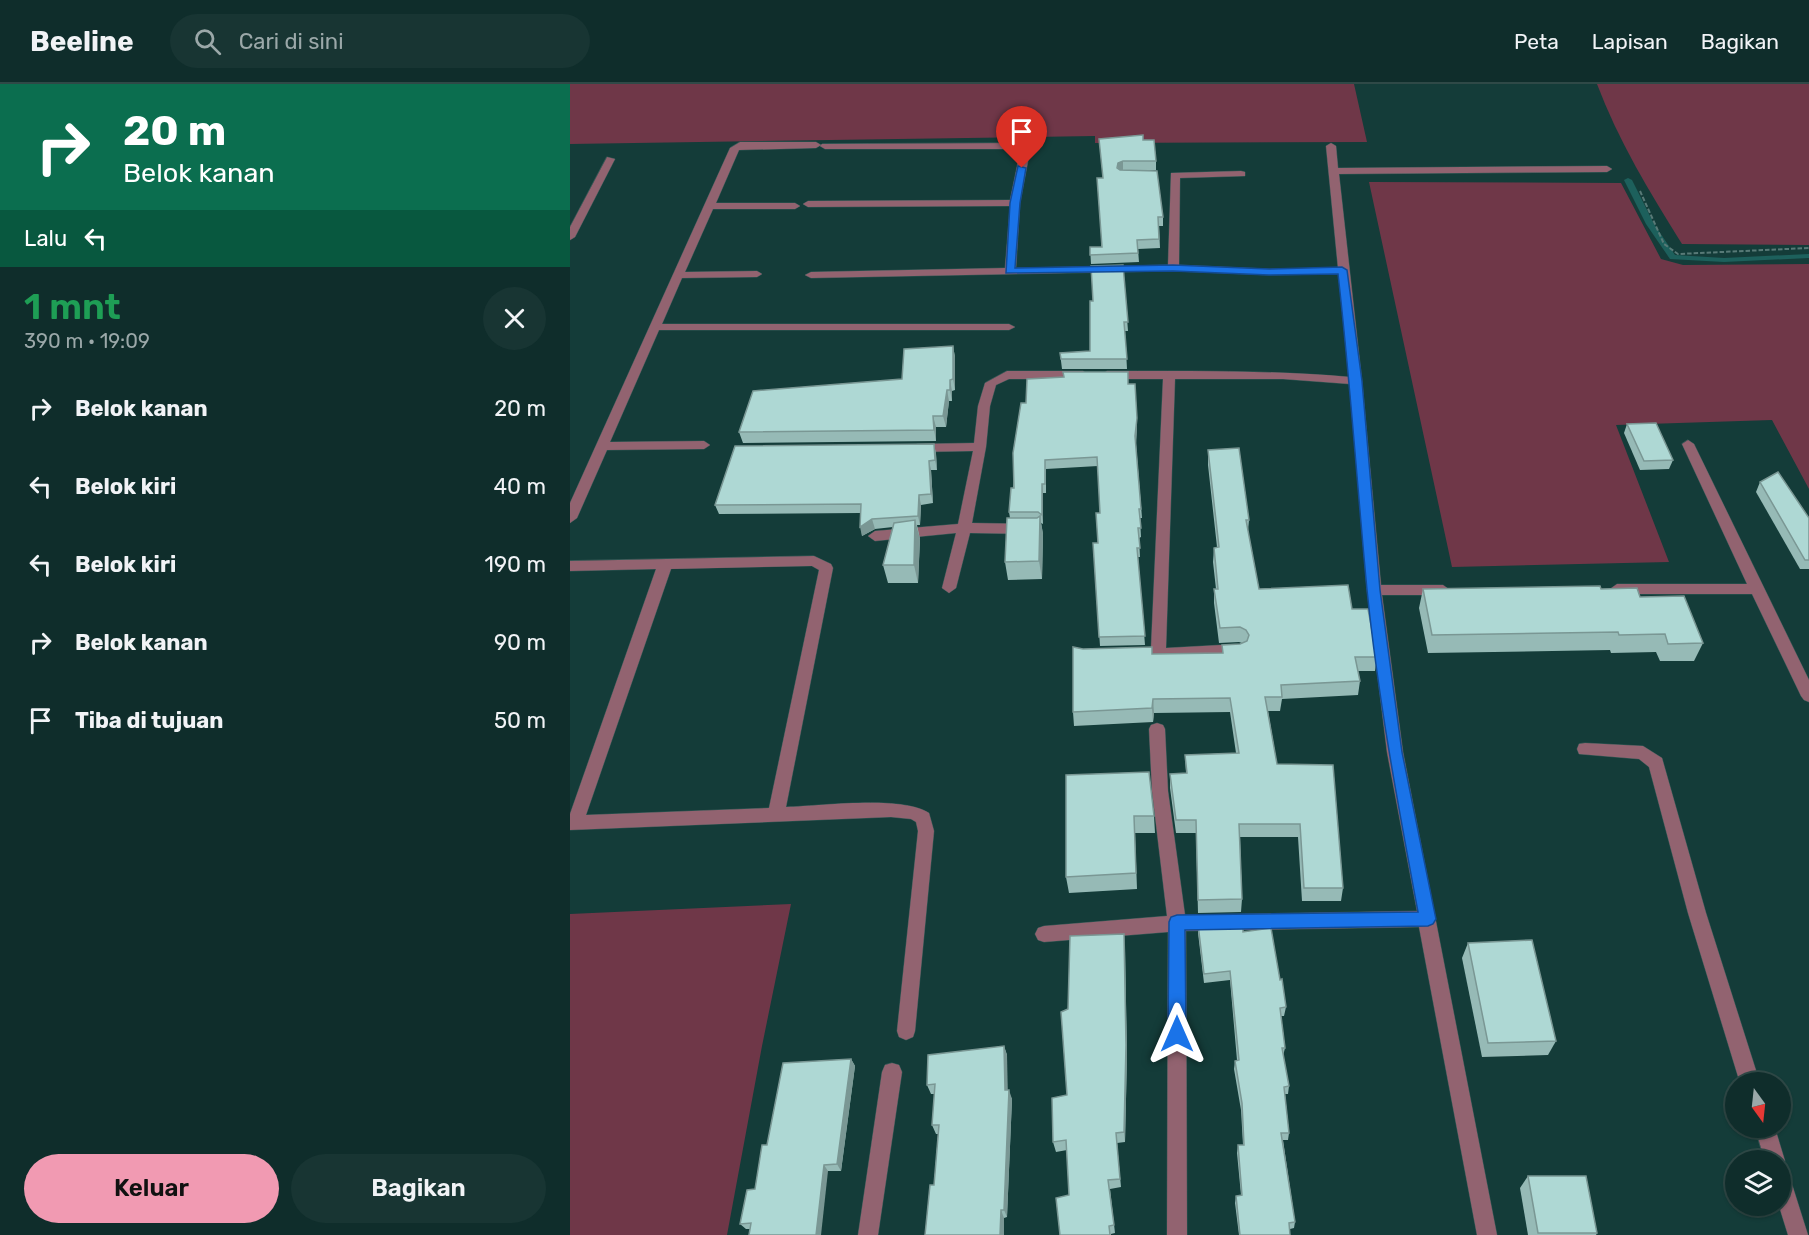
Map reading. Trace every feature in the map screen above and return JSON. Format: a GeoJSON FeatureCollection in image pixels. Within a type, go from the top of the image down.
{"type":"FeatureCollection","features":[{"type":"Feature","properties":{"kind":"street"},"geometry":{"type":"LineString","coordinates":[[570,518],[737,146],[1020,146],[1025,151],[1015,203],[1010,271]]}},
{"type":"Feature","properties":{"kind":"street"},"geometry":{"type":"LineString","coordinates":[[1331,146],[1342,270],[1356,381],[1374,590],[1395,752],[1487,1235]]}},
{"type":"Feature","properties":{"kind":"street"},"geometry":{"type":"LineString","coordinates":[[570,237],[610,159]]}},
{"type":"Feature","properties":{"kind":"street"},"geometry":{"type":"LineString","coordinates":[[1332,171],[1607,170]]}},
{"type":"Feature","properties":{"kind":"street"},"geometry":{"type":"LineString","coordinates":[[1173,268],[1170,175],[1241,174]]}},
{"type":"Feature","properties":{"kind":"street"},"geometry":{"type":"LineString","coordinates":[[808,204],[1015,203]]}},
{"type":"Feature","properties":{"kind":"street"},"geometry":{"type":"LineString","coordinates":[[711,206],[795,206]]}},
{"type":"Feature","properties":{"kind":"street"},"geometry":{"type":"LineString","coordinates":[[811,275],[1173,268],[1269,272],[1342,270]]}},
{"type":"Feature","properties":{"kind":"street"},"geometry":{"type":"LineString","coordinates":[[680,275],[756,274]]}},
{"type":"Feature","properties":{"kind":"street"},"geometry":{"type":"LineString","coordinates":[[654,327],[1009,327]]}},
{"type":"Feature","properties":{"kind":"street"},"geometry":{"type":"LineString","coordinates":[[949,588],[980,447],[986,397],[991,383],[998,379],[1007,375],[1169,374],[1283,375],[1356,381]]}},
{"type":"Feature","properties":{"kind":"street"},"geometry":{"type":"LineString","coordinates":[[1158,654],[1169,374]]}},
{"type":"Feature","properties":{"kind":"street"},"geometry":{"type":"LineString","coordinates":[[1688,444],[1809,696]]}},
{"type":"Feature","properties":{"kind":"street"},"geometry":{"type":"LineString","coordinates":[[602,446],[704,445]]}},
{"type":"Feature","properties":{"kind":"street"},"geometry":{"type":"LineString","coordinates":[[909,448],[980,447]]}},
{"type":"Feature","properties":{"kind":"street"},"geometry":{"type":"LineString","coordinates":[[875,536],[964,528],[1039,529]]}},
{"type":"Feature","properties":{"kind":"street"},"geometry":{"type":"LineString","coordinates":[[570,567],[814,561],[826,568],[776,815]]}},
{"type":"Feature","properties":{"kind":"street"},"geometry":{"type":"LineString","coordinates":[[665,565],[573,823],[891,810],[914,812],[923,818],[926,831],[906,1031]]}},
{"type":"Feature","properties":{"kind":"street"},"geometry":{"type":"LineString","coordinates":[[1602,589],[1757,589]]}},
{"type":"Feature","properties":{"kind":"street"},"geometry":{"type":"LineString","coordinates":[[1374,590],[1458,590]]}},
{"type":"Feature","properties":{"kind":"street"},"geometry":{"type":"LineString","coordinates":[[1137,654],[1239,650]]}},
{"type":"Feature","properties":{"kind":"street"},"geometry":{"type":"LineString","coordinates":[[1157,729],[1160,791],[1177,922],[1177,1235]]}},
{"type":"Feature","properties":{"kind":"street"},"geometry":{"type":"LineString","coordinates":[[1585,749],[1643,753],[1656,763],[1697,913],[1747,1072]]}},
{"type":"Feature","properties":{"kind":"street"},"geometry":{"type":"LineString","coordinates":[[1044,934],[1177,922],[1428,919]]}},
{"type":"Feature","properties":{"kind":"street"},"geometry":{"type":"LineString","coordinates":[[868,1235],[892,1072]]}},
{"type":"Feature","properties":{"kind":"street"},"geometry":{"type":"LineString","coordinates":[[1791,1213],[1798,1235]]}},
{"type":"Feature","properties":{"kind":"path"},"geometry":{"type":"LineString","coordinates":[[1640,191],[1664,244],[1678,254],[1809,248]]}},
{"type":"Feature","properties":{"kind":"shaded area"},"geometry":{"type":"Polygon","coordinates":[[[570,84],[1354,84],[1367,142],[1095,143],[1095,136],[570,144],[570,84]]]}},
{"type":"Feature","properties":{"kind":"shaded area"},"geometry":{"type":"Polygon","coordinates":[[[1597,84],[1809,84],[1809,245],[1682,244],[1625,146],[1597,84]]]}},
{"type":"Feature","properties":{"kind":"shaded area"},"geometry":{"type":"Polygon","coordinates":[[[1369,182],[1621,183],[1661,259],[1683,265],[1809,264],[1809,489],[1772,420],[1616,425],[1669,562],[1452,567],[1369,182]]]}},
{"type":"Feature","properties":{"kind":"shaded area"},"geometry":{"type":"Polygon","coordinates":[[[791,904],[727,1235],[570,1235],[570,914],[791,904]]]}},
{"type":"Feature","properties":{"kind":"building"},"geometry":{"type":"Polygon","coordinates":[[[1143,135],[1143,140],[1154,140],[1156,161],[1123,161],[1118,163],[1117,168],[1157,171],[1163,217],[1158,217],[1159,239],[1137,240],[1138,253],[1090,255],[1090,247],[1102,247],[1097,178],[1103,178],[1099,139],[1143,135]]]}},
{"type":"Feature","properties":{"kind":"building"},"geometry":{"type":"Polygon","coordinates":[[[1123,265],[1128,322],[1124,322],[1127,359],[1061,359],[1060,353],[1090,351],[1090,301],[1093,301],[1091,266],[1123,265]]]}},
{"type":"Feature","properties":{"kind":"building"},"geometry":{"type":"Polygon","coordinates":[[[953,346],[953,379],[950,380],[950,390],[947,390],[943,416],[933,416],[934,430],[739,432],[753,391],[902,379],[904,349],[953,346]]]}},
{"type":"Feature","properties":{"kind":"building"},"geometry":{"type":"Polygon","coordinates":[[[1063,372],[1128,372],[1128,384],[1135,384],[1137,418],[1135,436],[1141,509],[1139,509],[1141,528],[1138,528],[1140,548],[1137,548],[1145,636],[1099,637],[1093,543],[1098,543],[1096,513],[1100,513],[1097,457],[1045,460],[1042,515],[1038,512],[1009,512],[1011,488],[1014,488],[1013,453],[1021,403],[1026,403],[1027,379],[1064,377],[1063,372]]]}},
{"type":"Feature","properties":{"kind":"building"},"geometry":{"type":"Polygon","coordinates":[[[1656,423],[1673,460],[1644,461],[1627,424],[1656,423]]]}},
{"type":"Feature","properties":{"kind":"building"},"geometry":{"type":"Polygon","coordinates":[[[934,444],[935,460],[929,461],[931,494],[919,495],[918,516],[872,519],[860,527],[861,504],[715,505],[735,446],[934,444]]]}},
{"type":"Feature","properties":{"kind":"building"},"geometry":{"type":"Polygon","coordinates":[[[1239,448],[1249,520],[1246,520],[1259,589],[1348,585],[1352,609],[1368,609],[1377,657],[1355,657],[1360,681],[1281,685],[1282,697],[1265,697],[1277,764],[1333,765],[1343,888],[1304,888],[1300,824],[1239,824],[1242,899],[1198,900],[1196,820],[1176,820],[1170,774],[1187,773],[1185,755],[1239,753],[1230,698],[1153,699],[1152,708],[1073,712],[1073,647],[1083,649],[1152,647],[1152,654],[1223,653],[1222,645],[1240,644],[1247,641],[1249,635],[1240,627],[1220,628],[1214,589],[1218,589],[1214,548],[1219,547],[1208,450],[1239,448]]]}},
{"type":"Feature","properties":{"kind":"building"},"geometry":{"type":"Polygon","coordinates":[[[1778,472],[1809,518],[1809,560],[1805,560],[1760,482],[1778,472]]]}},
{"type":"Feature","properties":{"kind":"building"},"geometry":{"type":"Polygon","coordinates":[[[1040,516],[1039,561],[1005,562],[1007,518],[1037,518],[1040,516]]]}},
{"type":"Feature","properties":{"kind":"building"},"geometry":{"type":"Polygon","coordinates":[[[915,520],[914,565],[883,565],[894,523],[915,520]]]}},
{"type":"Feature","properties":{"kind":"building"},"geometry":{"type":"Polygon","coordinates":[[[1600,586],[1601,589],[1637,588],[1640,597],[1684,596],[1703,643],[1668,644],[1665,634],[1619,635],[1618,632],[1432,635],[1423,589],[1600,586]]]}},
{"type":"Feature","properties":{"kind":"building"},"geometry":{"type":"Polygon","coordinates":[[[1149,772],[1154,816],[1134,816],[1136,873],[1066,877],[1066,775],[1149,772]]]}},
{"type":"Feature","properties":{"kind":"building"},"geometry":{"type":"Polygon","coordinates":[[[1243,923],[1243,932],[1271,928],[1280,980],[1282,979],[1286,1007],[1280,1008],[1285,1048],[1282,1048],[1289,1086],[1284,1087],[1289,1133],[1281,1133],[1295,1222],[1289,1223],[1290,1235],[1240,1235],[1236,1196],[1242,1195],[1238,1145],[1244,1145],[1242,1103],[1235,1061],[1239,1060],[1230,971],[1204,974],[1198,924],[1243,923]]]}},
{"type":"Feature","properties":{"kind":"building"},"geometry":{"type":"Polygon","coordinates":[[[1124,934],[1126,1045],[1124,1132],[1116,1133],[1120,1179],[1108,1180],[1114,1225],[1109,1226],[1110,1235],[1060,1235],[1056,1198],[1069,1195],[1066,1140],[1053,1142],[1052,1098],[1067,1095],[1061,1012],[1068,1009],[1070,936],[1124,934]]]}},
{"type":"Feature","properties":{"kind":"building"},"geometry":{"type":"Polygon","coordinates":[[[1532,940],[1556,1041],[1488,1043],[1468,943],[1532,940]]]}},
{"type":"Feature","properties":{"kind":"building"},"geometry":{"type":"Polygon","coordinates":[[[1004,1046],[1005,1090],[1009,1090],[1004,1210],[1001,1210],[1000,1235],[925,1235],[930,1185],[934,1185],[939,1125],[932,1125],[935,1084],[927,1085],[928,1055],[1004,1046]]]}},
{"type":"Feature","properties":{"kind":"building"},"geometry":{"type":"Polygon","coordinates":[[[851,1059],[837,1164],[824,1165],[816,1235],[749,1235],[751,1223],[740,1224],[747,1190],[755,1189],[762,1145],[767,1145],[783,1063],[851,1059]]]}},
{"type":"Feature","properties":{"kind":"building"},"geometry":{"type":"Polygon","coordinates":[[[1528,1176],[1586,1176],[1597,1233],[1538,1233],[1528,1176]]]}},
{"type":"Feature","properties":{"kind":"waterway"},"geometry":{"type":"LineString","coordinates":[[1628,180],[1650,224],[1673,257],[1724,260],[1809,256]]}},
{"type":"Feature","properties":{"kind":"route"},"geometry":{"type":"LineString","coordinates":[[1022,168],[1015,203],[1010,271],[1173,268],[1269,272],[1342,270],[1356,381],[1374,590],[1395,752],[1428,919],[1177,922],[1177,1034]]}}]}
